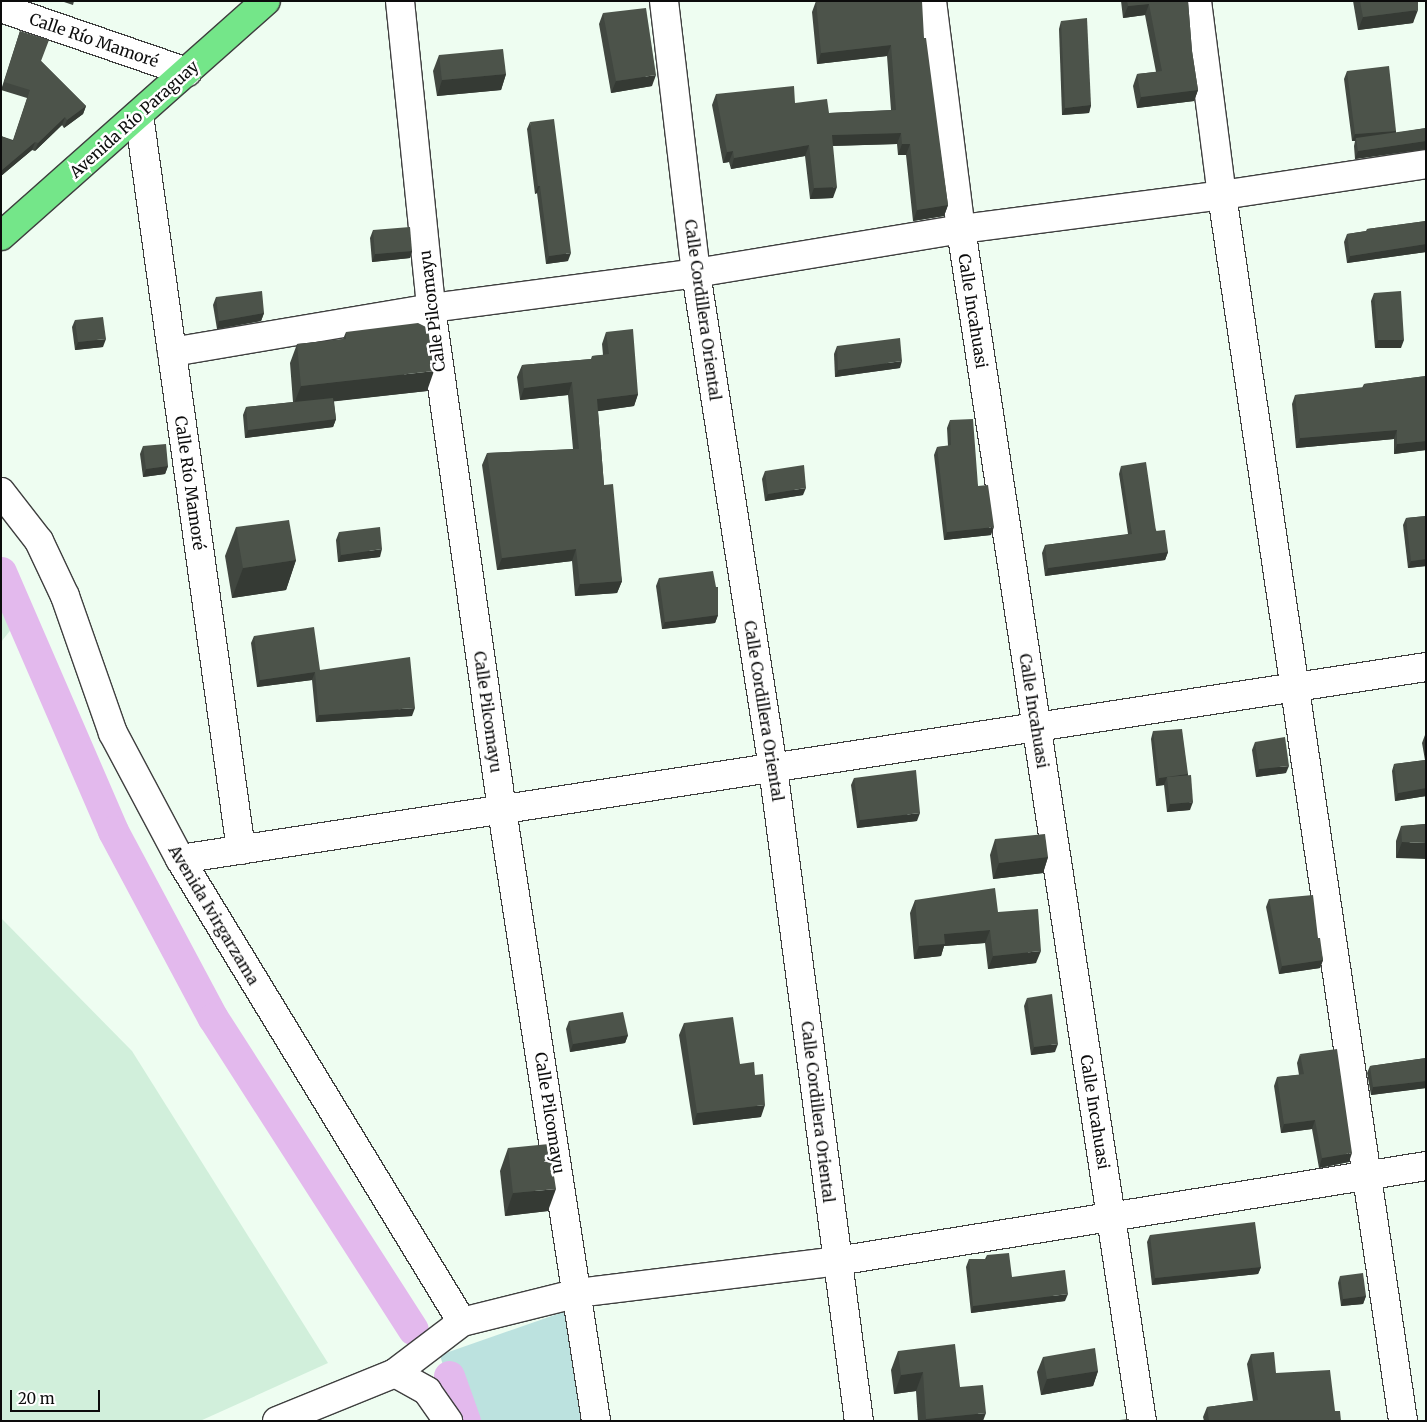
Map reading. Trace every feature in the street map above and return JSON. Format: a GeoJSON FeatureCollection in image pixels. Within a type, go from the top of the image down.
{"type":"FeatureCollection","features":[{"type":"Feature","properties":{"kind":"main road","name":"Avenida Río Paraguay"},"geometry":{"type":"LineString","coordinates":[[1,236],[266,1]]}},
{"type":"Feature","properties":{"kind":"street","name":"Calle Pilcomayu"},"geometry":{"type":"LineString","coordinates":[[400,1],[430,308],[502,810],[578,1293],[596,1421]]}},
{"type":"Feature","properties":{"kind":"street","name":"Calle Cordillera Oriental"},"geometry":{"type":"LineString","coordinates":[[664,1],[696,273],[773,768],[859,1421]]}},
{"type":"Feature","properties":{"kind":"street","name":"Calle Incahuasi"},"geometry":{"type":"LineString","coordinates":[[932,1],[961,230],[1142,1421]]}},
{"type":"Feature","properties":{"kind":"street"},"geometry":{"type":"LineString","coordinates":[[1197,1],[1222,195],[1403,1421]]}},
{"type":"Feature","properties":{"kind":"street","name":"Calle Río Mamoré"},"geometry":{"type":"LineString","coordinates":[[1,8],[187,72]]}},
{"type":"Feature","properties":{"kind":"street","name":"Calle Río Mamoré"},"geometry":{"type":"LineString","coordinates":[[139,115],[242,850]]}},
{"type":"Feature","properties":{"kind":"street"},"geometry":{"type":"LineString","coordinates":[[172,352],[430,308],[696,273],[961,230],[1222,195],[1426,164]]}},
{"type":"Feature","properties":{"kind":"street","name":"Avenida Ivirgarzama"},"geometry":{"type":"LineString","coordinates":[[1,492],[39,541],[65,596],[113,733],[180,859],[462,1322]]}},
{"type":"Feature","properties":{"kind":"street"},"geometry":{"type":"LineString","coordinates":[[180,859],[1426,667]]}},
{"type":"Feature","properties":{"kind":"street"},"geometry":{"type":"LineString","coordinates":[[277,1421],[395,1373],[462,1322],[578,1293],[837,1261],[1426,1166]]}},
{"type":"Feature","properties":{"kind":"street"},"geometry":{"type":"LineString","coordinates":[[395,1373],[427,1391],[448,1421]]}},
{"type":"Feature","properties":{"kind":"green space"},"geometry":{"type":"Polygon","coordinates":[[[1,572],[21,617],[1,642],[1,572]]]}},
{"type":"Feature","properties":{"kind":"green space"},"geometry":{"type":"Polygon","coordinates":[[[1,918],[132,1051],[328,1363],[200,1421],[1,1421],[1,918]]]}},
{"type":"Feature","properties":{"kind":"shaded area"},"geometry":{"type":"Polygon","coordinates":[[[572,1309],[584,1421],[459,1421],[440,1355],[572,1309]]]}},
{"type":"Feature","properties":{"kind":"building"},"geometry":{"type":"Polygon","coordinates":[[[816,1],[922,1],[924,38],[926,38],[948,205],[917,210],[910,144],[902,144],[901,133],[832,135],[837,187],[814,188],[809,145],[734,158],[733,151],[727,152],[716,94],[794,86],[795,103],[827,99],[829,113],[896,110],[891,45],[821,53],[816,1]]]}},
{"type":"Feature","properties":{"kind":"building"},"geometry":{"type":"Polygon","coordinates":[[[1127,1],[1188,1],[1192,51],[1198,90],[1141,97],[1137,74],[1162,71],[1149,4],[1128,6],[1127,1]]]}},
{"type":"Feature","properties":{"kind":"building"},"geometry":{"type":"Polygon","coordinates":[[[1360,1],[1418,1],[1418,10],[1363,17],[1360,1]]]}},
{"type":"Feature","properties":{"kind":"building"},"geometry":{"type":"Polygon","coordinates":[[[646,8],[656,75],[616,81],[603,13],[646,8]]]}},
{"type":"Feature","properties":{"kind":"building"},"geometry":{"type":"Polygon","coordinates":[[[1087,18],[1091,105],[1065,108],[1061,21],[1087,18]]]}},
{"type":"Feature","properties":{"kind":"building"},"geometry":{"type":"Polygon","coordinates":[[[20,31],[49,40],[41,61],[86,106],[67,120],[65,117],[38,143],[35,142],[1,170],[1,136],[13,141],[30,90],[4,82],[20,31]]]}},
{"type":"Feature","properties":{"kind":"building"},"geometry":{"type":"Polygon","coordinates":[[[503,49],[506,74],[442,80],[439,55],[503,49]]]}},
{"type":"Feature","properties":{"kind":"building"},"geometry":{"type":"Polygon","coordinates":[[[1389,66],[1396,131],[1355,134],[1347,71],[1389,66]]]}},
{"type":"Feature","properties":{"kind":"building"},"geometry":{"type":"Polygon","coordinates":[[[554,119],[571,253],[549,256],[530,122],[554,119]]]}},
{"type":"Feature","properties":{"kind":"building"},"geometry":{"type":"Polygon","coordinates":[[[1426,128],[1426,141],[1358,151],[1356,138],[1426,128]]]}},
{"type":"Feature","properties":{"kind":"building"},"geometry":{"type":"Polygon","coordinates":[[[1426,221],[1426,244],[1350,256],[1347,234],[1367,231],[1367,229],[1426,221]]]}},
{"type":"Feature","properties":{"kind":"building"},"geometry":{"type":"Polygon","coordinates":[[[410,227],[412,251],[375,254],[373,230],[410,227]]]}},
{"type":"Feature","properties":{"kind":"building"},"geometry":{"type":"Polygon","coordinates":[[[262,291],[264,313],[219,321],[216,297],[262,291]]]}},
{"type":"Feature","properties":{"kind":"building"},"geometry":{"type":"Polygon","coordinates":[[[1401,291],[1404,340],[1378,340],[1374,293],[1401,291]]]}},
{"type":"Feature","properties":{"kind":"building"},"geometry":{"type":"Polygon","coordinates":[[[103,317],[106,339],[78,342],[75,320],[103,317]]]}},
{"type":"Feature","properties":{"kind":"building"},"geometry":{"type":"Polygon","coordinates":[[[418,323],[428,328],[434,371],[301,386],[297,344],[346,339],[346,332],[418,323]]]}},
{"type":"Feature","properties":{"kind":"building"},"geometry":{"type":"Polygon","coordinates":[[[633,329],[638,394],[597,399],[604,485],[613,484],[622,581],[580,584],[576,549],[502,558],[487,453],[579,449],[572,382],[524,388],[522,365],[592,359],[592,356],[609,354],[606,332],[633,329]]]}},
{"type":"Feature","properties":{"kind":"building"},"geometry":{"type":"Polygon","coordinates":[[[900,338],[902,361],[838,370],[837,346],[900,338]]]}},
{"type":"Feature","properties":{"kind":"building"},"geometry":{"type":"Polygon","coordinates":[[[1426,376],[1426,441],[1397,444],[1397,430],[1300,438],[1295,395],[1364,387],[1364,384],[1426,376]]]}},
{"type":"Feature","properties":{"kind":"building"},"geometry":{"type":"Polygon","coordinates":[[[333,398],[336,419],[248,430],[246,407],[333,398]]]}},
{"type":"Feature","properties":{"kind":"building"},"geometry":{"type":"Polygon","coordinates":[[[973,419],[978,486],[988,485],[994,527],[947,532],[937,447],[951,445],[950,420],[973,419]]]}},
{"type":"Feature","properties":{"kind":"building"},"geometry":{"type":"Polygon","coordinates":[[[166,444],[168,466],[146,469],[143,446],[166,444]]]}},
{"type":"Feature","properties":{"kind":"building"},"geometry":{"type":"Polygon","coordinates":[[[1146,462],[1156,531],[1165,530],[1168,552],[1048,568],[1045,545],[1132,534],[1121,466],[1146,462]]]}},
{"type":"Feature","properties":{"kind":"building"},"geometry":{"type":"Polygon","coordinates":[[[804,465],[806,488],[768,494],[765,471],[804,465]]]}},
{"type":"Feature","properties":{"kind":"building"},"geometry":{"type":"Polygon","coordinates":[[[1426,516],[1426,559],[1411,561],[1406,518],[1426,516]]]}},
{"type":"Feature","properties":{"kind":"building"},"geometry":{"type":"Polygon","coordinates":[[[289,520],[296,560],[243,568],[236,527],[289,520]]]}},
{"type":"Feature","properties":{"kind":"building"},"geometry":{"type":"Polygon","coordinates":[[[380,527],[382,549],[341,555],[339,532],[380,527]]]}},
{"type":"Feature","properties":{"kind":"building"},"geometry":{"type":"Polygon","coordinates":[[[713,571],[716,587],[718,587],[718,615],[665,622],[659,578],[713,571]]]}},
{"type":"Feature","properties":{"kind":"building"},"geometry":{"type":"Polygon","coordinates":[[[314,627],[320,670],[410,657],[415,708],[319,715],[315,672],[260,680],[254,636],[314,627]]]}},
{"type":"Feature","properties":{"kind":"building"},"geometry":{"type":"Polygon","coordinates":[[[1182,729],[1188,774],[1159,778],[1153,731],[1182,729]]]}},
{"type":"Feature","properties":{"kind":"building"},"geometry":{"type":"Polygon","coordinates":[[[1285,737],[1289,766],[1259,769],[1255,742],[1285,737]]]}},
{"type":"Feature","properties":{"kind":"building"},"geometry":{"type":"Polygon","coordinates":[[[1426,760],[1426,788],[1398,793],[1394,764],[1426,760]]]}},
{"type":"Feature","properties":{"kind":"building"},"geometry":{"type":"Polygon","coordinates":[[[916,770],[920,813],[860,820],[854,778],[916,770]]]}},
{"type":"Feature","properties":{"kind":"building"},"geometry":{"type":"Polygon","coordinates":[[[1191,775],[1193,802],[1170,804],[1167,777],[1191,775]]]}},
{"type":"Feature","properties":{"kind":"building"},"geometry":{"type":"Polygon","coordinates":[[[1426,824],[1426,843],[1402,842],[1401,826],[1426,824]]]}},
{"type":"Feature","properties":{"kind":"building"},"geometry":{"type":"Polygon","coordinates":[[[1045,834],[1048,857],[999,863],[995,839],[1045,834]]]}},
{"type":"Feature","properties":{"kind":"building"},"geometry":{"type":"Polygon","coordinates":[[[995,888],[998,912],[1038,909],[1041,951],[993,956],[990,930],[944,934],[945,944],[919,946],[915,900],[995,888]]]}},
{"type":"Feature","properties":{"kind":"building"},"geometry":{"type":"Polygon","coordinates":[[[1313,895],[1318,938],[1320,938],[1323,960],[1282,966],[1269,899],[1313,895]]]}},
{"type":"Feature","properties":{"kind":"building"},"geometry":{"type":"Polygon","coordinates":[[[1052,994],[1058,1044],[1034,1047],[1027,998],[1052,994]]]}},
{"type":"Feature","properties":{"kind":"building"},"geometry":{"type":"Polygon","coordinates":[[[623,1012],[628,1035],[573,1044],[569,1021],[623,1012]]]}},
{"type":"Feature","properties":{"kind":"building"},"geometry":{"type":"Polygon","coordinates":[[[733,1017],[740,1064],[754,1062],[755,1075],[763,1074],[765,1105],[697,1113],[684,1023],[733,1017]]]}},
{"type":"Feature","properties":{"kind":"building"},"geometry":{"type":"Polygon","coordinates":[[[1337,1049],[1352,1153],[1322,1158],[1315,1120],[1284,1124],[1277,1077],[1304,1074],[1300,1054],[1337,1049]]]}},
{"type":"Feature","properties":{"kind":"building"},"geometry":{"type":"Polygon","coordinates":[[[1426,1058],[1426,1081],[1373,1087],[1370,1066],[1426,1058]]]}},
{"type":"Feature","properties":{"kind":"building"},"geometry":{"type":"Polygon","coordinates":[[[549,1144],[556,1189],[513,1193],[508,1148],[549,1144]]]}},
{"type":"Feature","properties":{"kind":"building"},"geometry":{"type":"Polygon","coordinates":[[[1255,1222],[1261,1267],[1155,1278],[1150,1235],[1255,1222]]]}},
{"type":"Feature","properties":{"kind":"building"},"geometry":{"type":"Polygon","coordinates":[[[1009,1253],[1012,1277],[1065,1270],[1068,1294],[973,1306],[969,1259],[987,1259],[987,1255],[1009,1253]]]}},
{"type":"Feature","properties":{"kind":"building"},"geometry":{"type":"Polygon","coordinates":[[[1363,1273],[1366,1296],[1343,1299],[1340,1276],[1363,1273]]]}},
{"type":"Feature","properties":{"kind":"building"},"geometry":{"type":"Polygon","coordinates":[[[955,1344],[960,1387],[983,1385],[986,1413],[926,1419],[923,1372],[901,1375],[898,1351],[955,1344]]]}},
{"type":"Feature","properties":{"kind":"building"},"geometry":{"type":"Polygon","coordinates":[[[1095,1348],[1098,1371],[1047,1379],[1043,1357],[1095,1348]]]}},
{"type":"Feature","properties":{"kind":"building"},"geometry":{"type":"Polygon","coordinates":[[[1274,1352],[1276,1373],[1330,1370],[1335,1411],[1340,1411],[1341,1421],[1209,1421],[1207,1407],[1258,1400],[1251,1354],[1274,1352]]]}},
{"type":"Feature","properties":{"kind":"building"},"geometry":{"type":"Polygon","coordinates":[[[1129,1419],[1129,1421],[1110,1421],[1129,1419]]]}},
{"type":"Feature","properties":{"kind":"waterway"},"geometry":{"type":"LineString","coordinates":[[1,572],[113,831],[213,1018],[413,1329]]}},
{"type":"Feature","properties":{"kind":"waterway"},"geometry":{"type":"LineString","coordinates":[[449,1376],[465,1421]]}}]}
